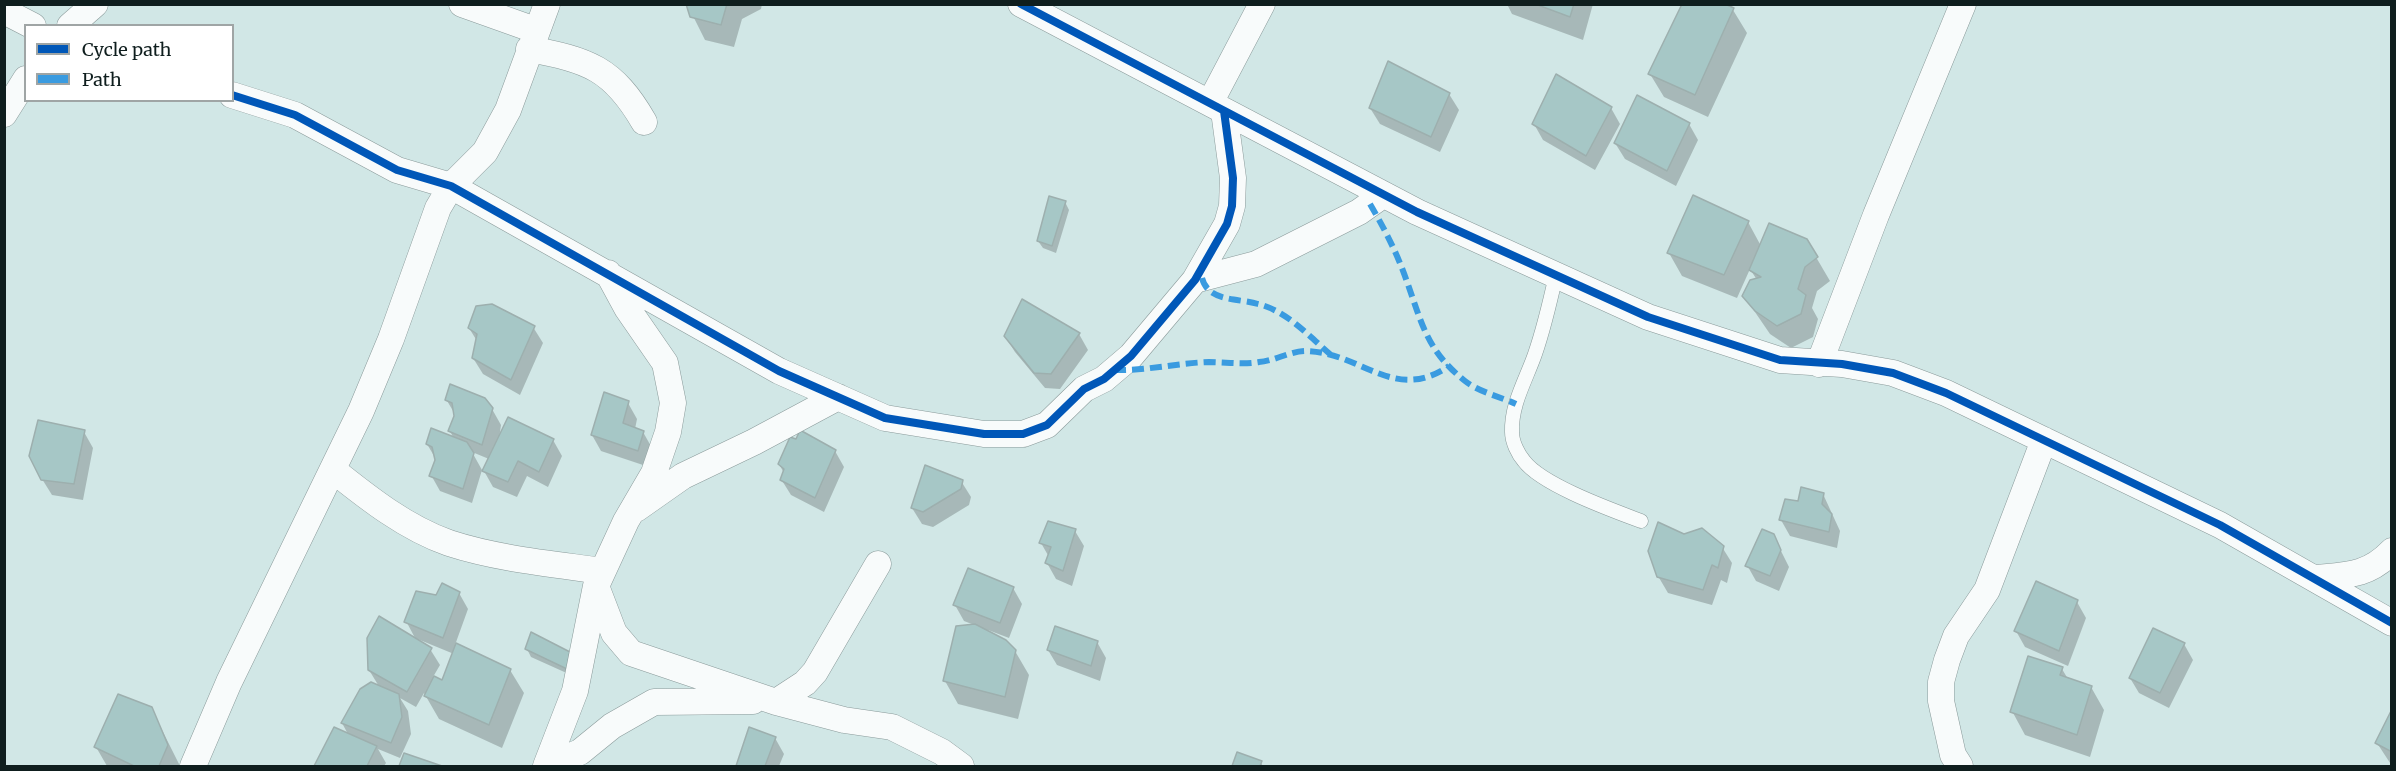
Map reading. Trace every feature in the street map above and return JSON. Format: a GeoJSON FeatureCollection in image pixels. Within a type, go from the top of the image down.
{"type":"FeatureCollection","features":[{"type":"Feature","properties":{"kind":"street"},"geometry":{"type":"LineString","coordinates":[[72,24],[95,4]]}},
{"type":"Feature","properties":{"kind":"street"},"geometry":{"type":"LineString","coordinates":[[462,4],[564,55],[593,65],[616,82],[644,122]]}},
{"type":"Feature","properties":{"kind":"street"},"geometry":{"type":"LineString","coordinates":[[194,766],[230,682],[333,470],[391,339],[428,230],[451,186],[485,152],[508,110],[532,39],[547,4]]}},
{"type":"Feature","properties":{"kind":"street"},"geometry":{"type":"LineString","coordinates":[[1021,4],[1383,195],[1648,317],[1722,343],[1780,360],[1842,364],[1893,373],[1946,393],[2220,525],[2391,623]]}},
{"type":"Feature","properties":{"kind":"street"},"geometry":{"type":"LineString","coordinates":[[234,96],[296,115],[397,170],[451,186],[779,372],[838,398],[885,418],[984,434],[1023,434],[1047,425],[1084,389],[1104,379],[1131,356],[1195,280],[1227,224],[1232,206],[1233,178],[1217,107],[1262,4]]}},
{"type":"Feature","properties":{"kind":"street"},"geometry":{"type":"LineString","coordinates":[[1819,364],[1911,128],[1963,4]]}},
{"type":"Feature","properties":{"kind":"street"},"geometry":{"type":"LineString","coordinates":[[4,11],[29,24]]}},
{"type":"Feature","properties":{"kind":"street"},"geometry":{"type":"LineString","coordinates":[[4,114],[24,82]]}},
{"type":"Feature","properties":{"kind":"street"},"geometry":{"type":"LineString","coordinates":[[1195,280],[1256,264],[1359,212],[1383,195]]}},
{"type":"Feature","properties":{"kind":"street"},"geometry":{"type":"LineString","coordinates":[[547,766],[575,691],[600,579],[631,512],[654,473],[668,432],[673,403],[665,363],[627,308],[608,273]]}},
{"type":"Feature","properties":{"kind":"street"},"geometry":{"type":"LineString","coordinates":[[631,512],[683,476],[838,398]]}},
{"type":"Feature","properties":{"kind":"street"},"geometry":{"type":"LineString","coordinates":[[1960,766],[1953,755],[1941,701],[1941,682],[1956,636],[1987,590],[2044,440]]}},
{"type":"Feature","properties":{"kind":"street"},"geometry":{"type":"LineString","coordinates":[[333,470],[372,501],[413,526],[450,543],[600,579]]}},
{"type":"Feature","properties":{"kind":"street"},"geometry":{"type":"LineString","coordinates":[[2315,578],[2350,575],[2371,569],[2391,552]]}},
{"type":"Feature","properties":{"kind":"street"},"geometry":{"type":"LineString","coordinates":[[547,766],[580,752],[621,720],[654,702],[772,701],[794,691],[815,672],[878,564]]}},
{"type":"Feature","properties":{"kind":"street"},"geometry":{"type":"LineString","coordinates":[[600,579],[614,633],[631,653],[772,701],[844,720],[892,727],[942,752],[961,766]]}},
{"type":"Feature","properties":{"kind":"street"},"geometry":{"type":"LineString","coordinates":[[1938,766],[1948,731]]}},
{"type":"Feature","properties":{"kind":"lane"},"geometry":{"type":"LineString","coordinates":[[1556,275],[1547,318],[1513,416],[1511,434],[1516,449],[1525,463],[1549,480],[1606,508],[1641,521]]}},
{"type":"Feature","properties":{"kind":"building"},"geometry":{"type":"Polygon","coordinates":[[[686,4],[727,4],[721,25],[690,17],[686,4]]]}},
{"type":"Feature","properties":{"kind":"building"},"geometry":{"type":"Polygon","coordinates":[[[1535,4],[1574,4],[1570,17],[1535,4]]]}},
{"type":"Feature","properties":{"kind":"building"},"geometry":{"type":"Polygon","coordinates":[[[1682,4],[1725,4],[1734,8],[1695,95],[1648,74],[1682,4]]]}},
{"type":"Feature","properties":{"kind":"building"},"geometry":{"type":"Polygon","coordinates":[[[1388,61],[1450,93],[1431,137],[1369,108],[1388,61]]]}},
{"type":"Feature","properties":{"kind":"building"},"geometry":{"type":"Polygon","coordinates":[[[1556,74],[1612,107],[1586,156],[1532,124],[1556,74]]]}},
{"type":"Feature","properties":{"kind":"building"},"geometry":{"type":"Polygon","coordinates":[[[1637,95],[1690,123],[1667,171],[1614,143],[1637,95]]]}},
{"type":"Feature","properties":{"kind":"building"},"geometry":{"type":"Polygon","coordinates":[[[1693,195],[1749,221],[1724,275],[1667,253],[1693,195]]]}},
{"type":"Feature","properties":{"kind":"building"},"geometry":{"type":"Polygon","coordinates":[[[1049,196],[1066,201],[1052,246],[1037,241],[1049,196]]]}},
{"type":"Feature","properties":{"kind":"building"},"geometry":{"type":"Polygon","coordinates":[[[1769,223],[1807,239],[1818,257],[1805,267],[1798,289],[1806,295],[1801,314],[1777,326],[1755,311],[1742,296],[1750,280],[1761,277],[1749,270],[1769,223]]]}},
{"type":"Feature","properties":{"kind":"building"},"geometry":{"type":"Polygon","coordinates":[[[1022,299],[1080,333],[1051,374],[1034,373],[1004,336],[1022,299]]]}},
{"type":"Feature","properties":{"kind":"building"},"geometry":{"type":"Polygon","coordinates":[[[492,304],[535,326],[511,380],[472,358],[477,334],[468,328],[476,306],[492,304]]]}},
{"type":"Feature","properties":{"kind":"building"},"geometry":{"type":"Polygon","coordinates":[[[450,384],[485,398],[493,408],[482,445],[448,431],[454,416],[452,403],[445,400],[450,384]]]}},
{"type":"Feature","properties":{"kind":"building"},"geometry":{"type":"Polygon","coordinates":[[[604,392],[629,401],[623,423],[644,431],[638,451],[591,435],[604,392]]]}},
{"type":"Feature","properties":{"kind":"building"},"geometry":{"type":"Polygon","coordinates":[[[508,417],[554,439],[539,472],[518,461],[508,482],[482,471],[508,417]]]}},
{"type":"Feature","properties":{"kind":"building"},"geometry":{"type":"Polygon","coordinates":[[[38,420],[85,430],[74,484],[41,480],[29,456],[38,420]]]}},
{"type":"Feature","properties":{"kind":"building"},"geometry":{"type":"Polygon","coordinates":[[[431,428],[467,442],[474,453],[463,489],[429,476],[435,460],[432,447],[426,444],[431,428]]]}},
{"type":"Feature","properties":{"kind":"building"},"geometry":{"type":"Polygon","coordinates":[[[800,430],[836,450],[815,498],[780,480],[784,469],[778,464],[790,437],[796,439],[800,430]]]}},
{"type":"Feature","properties":{"kind":"building"},"geometry":{"type":"Polygon","coordinates":[[[925,465],[963,480],[961,489],[923,512],[911,508],[925,465]]]}},
{"type":"Feature","properties":{"kind":"building"},"geometry":{"type":"Polygon","coordinates":[[[1801,487],[1824,493],[1822,504],[1832,514],[1829,532],[1779,520],[1785,499],[1798,501],[1801,487]]]}},
{"type":"Feature","properties":{"kind":"building"},"geometry":{"type":"Polygon","coordinates":[[[1048,521],[1076,529],[1063,571],[1045,563],[1051,547],[1039,543],[1048,521]]]}},
{"type":"Feature","properties":{"kind":"building"},"geometry":{"type":"Polygon","coordinates":[[[1658,522],[1684,534],[1702,528],[1724,546],[1718,568],[1712,565],[1703,590],[1657,577],[1648,551],[1658,522]]]}},
{"type":"Feature","properties":{"kind":"building"},"geometry":{"type":"Polygon","coordinates":[[[1762,529],[1774,534],[1781,550],[1770,576],[1745,566],[1762,529]]]}},
{"type":"Feature","properties":{"kind":"building"},"geometry":{"type":"Polygon","coordinates":[[[968,568],[1014,587],[1000,623],[953,605],[968,568]]]}},
{"type":"Feature","properties":{"kind":"building"},"geometry":{"type":"Polygon","coordinates":[[[2036,581],[2078,600],[2059,651],[2014,631],[2036,581]]]}},
{"type":"Feature","properties":{"kind":"building"},"geometry":{"type":"Polygon","coordinates":[[[442,583],[460,592],[443,638],[404,622],[416,591],[436,595],[442,583]]]}},
{"type":"Feature","properties":{"kind":"building"},"geometry":{"type":"Polygon","coordinates":[[[379,616],[432,648],[407,692],[368,670],[367,638],[379,616]]]}},
{"type":"Feature","properties":{"kind":"building"},"geometry":{"type":"Polygon","coordinates":[[[975,624],[1006,640],[1016,650],[1005,697],[943,681],[956,626],[975,624]]]}},
{"type":"Feature","properties":{"kind":"building"},"geometry":{"type":"Polygon","coordinates":[[[1055,626],[1098,641],[1091,666],[1047,650],[1055,626]]]}},
{"type":"Feature","properties":{"kind":"building"},"geometry":{"type":"Polygon","coordinates":[[[2153,628],[2185,643],[2160,693],[2129,678],[2153,628]]]}},
{"type":"Feature","properties":{"kind":"building"},"geometry":{"type":"Polygon","coordinates":[[[531,632],[570,652],[567,669],[525,649],[531,632]]]}},
{"type":"Feature","properties":{"kind":"building"},"geometry":{"type":"Polygon","coordinates":[[[456,643],[511,669],[489,725],[424,696],[434,676],[442,680],[456,643]]]}},
{"type":"Feature","properties":{"kind":"building"},"geometry":{"type":"Polygon","coordinates":[[[2028,656],[2063,667],[2060,675],[2092,686],[2077,735],[2010,712],[2028,656]]]}},
{"type":"Feature","properties":{"kind":"building"},"geometry":{"type":"Polygon","coordinates":[[[371,682],[399,694],[402,717],[391,743],[341,723],[360,689],[371,682]]]}},
{"type":"Feature","properties":{"kind":"building"},"geometry":{"type":"Polygon","coordinates":[[[118,694],[152,707],[168,745],[159,766],[134,766],[94,747],[118,694]]]}},
{"type":"Feature","properties":{"kind":"building"},"geometry":{"type":"Polygon","coordinates":[[[2392,709],[2392,752],[2375,743],[2392,709]]]}},
{"type":"Feature","properties":{"kind":"building"},"geometry":{"type":"Polygon","coordinates":[[[334,727],[377,746],[367,766],[314,766],[334,727]]]}},
{"type":"Feature","properties":{"kind":"building"},"geometry":{"type":"Polygon","coordinates":[[[749,727],[776,737],[765,766],[736,766],[749,727]]]}},
{"type":"Feature","properties":{"kind":"building"},"geometry":{"type":"Polygon","coordinates":[[[1237,752],[1262,761],[1260,766],[1232,766],[1237,752]]]}},
{"type":"Feature","properties":{"kind":"building"},"geometry":{"type":"Polygon","coordinates":[[[404,753],[442,766],[399,766],[404,753]]]}},
{"type":"Feature","properties":{"kind":"marked path"},"geometry":{"type":"LineString","coordinates":[[1370,204],[1399,260],[1421,322],[1433,347],[1452,370],[1465,381],[1516,404]]}},
{"type":"Feature","properties":{"kind":"marked path"},"geometry":{"type":"LineString","coordinates":[[1202,278],[1205,286],[1217,295],[1269,307],[1279,312],[1331,355]]}},
{"type":"Feature","properties":{"kind":"marked path"},"geometry":{"type":"LineString","coordinates":[[1114,370],[1209,362],[1253,363],[1308,351],[1328,354],[1379,374],[1412,380],[1430,376],[1449,366]]}},
{"type":"Feature","properties":{"kind":"cycle path"},"geometry":{"type":"LineString","coordinates":[[1021,4],[1417,212],[1648,317],[1780,360],[1842,364],[1893,373],[1946,393],[2220,525],[2392,623]]}},
{"type":"Feature","properties":{"kind":"cycle path"},"geometry":{"type":"LineString","coordinates":[[234,96],[295,115],[397,170],[451,186],[779,371],[885,418],[984,434],[1023,434],[1047,425],[1084,389],[1104,379],[1131,356],[1195,280],[1227,224],[1232,206],[1233,178],[1224,111]]}}]}
